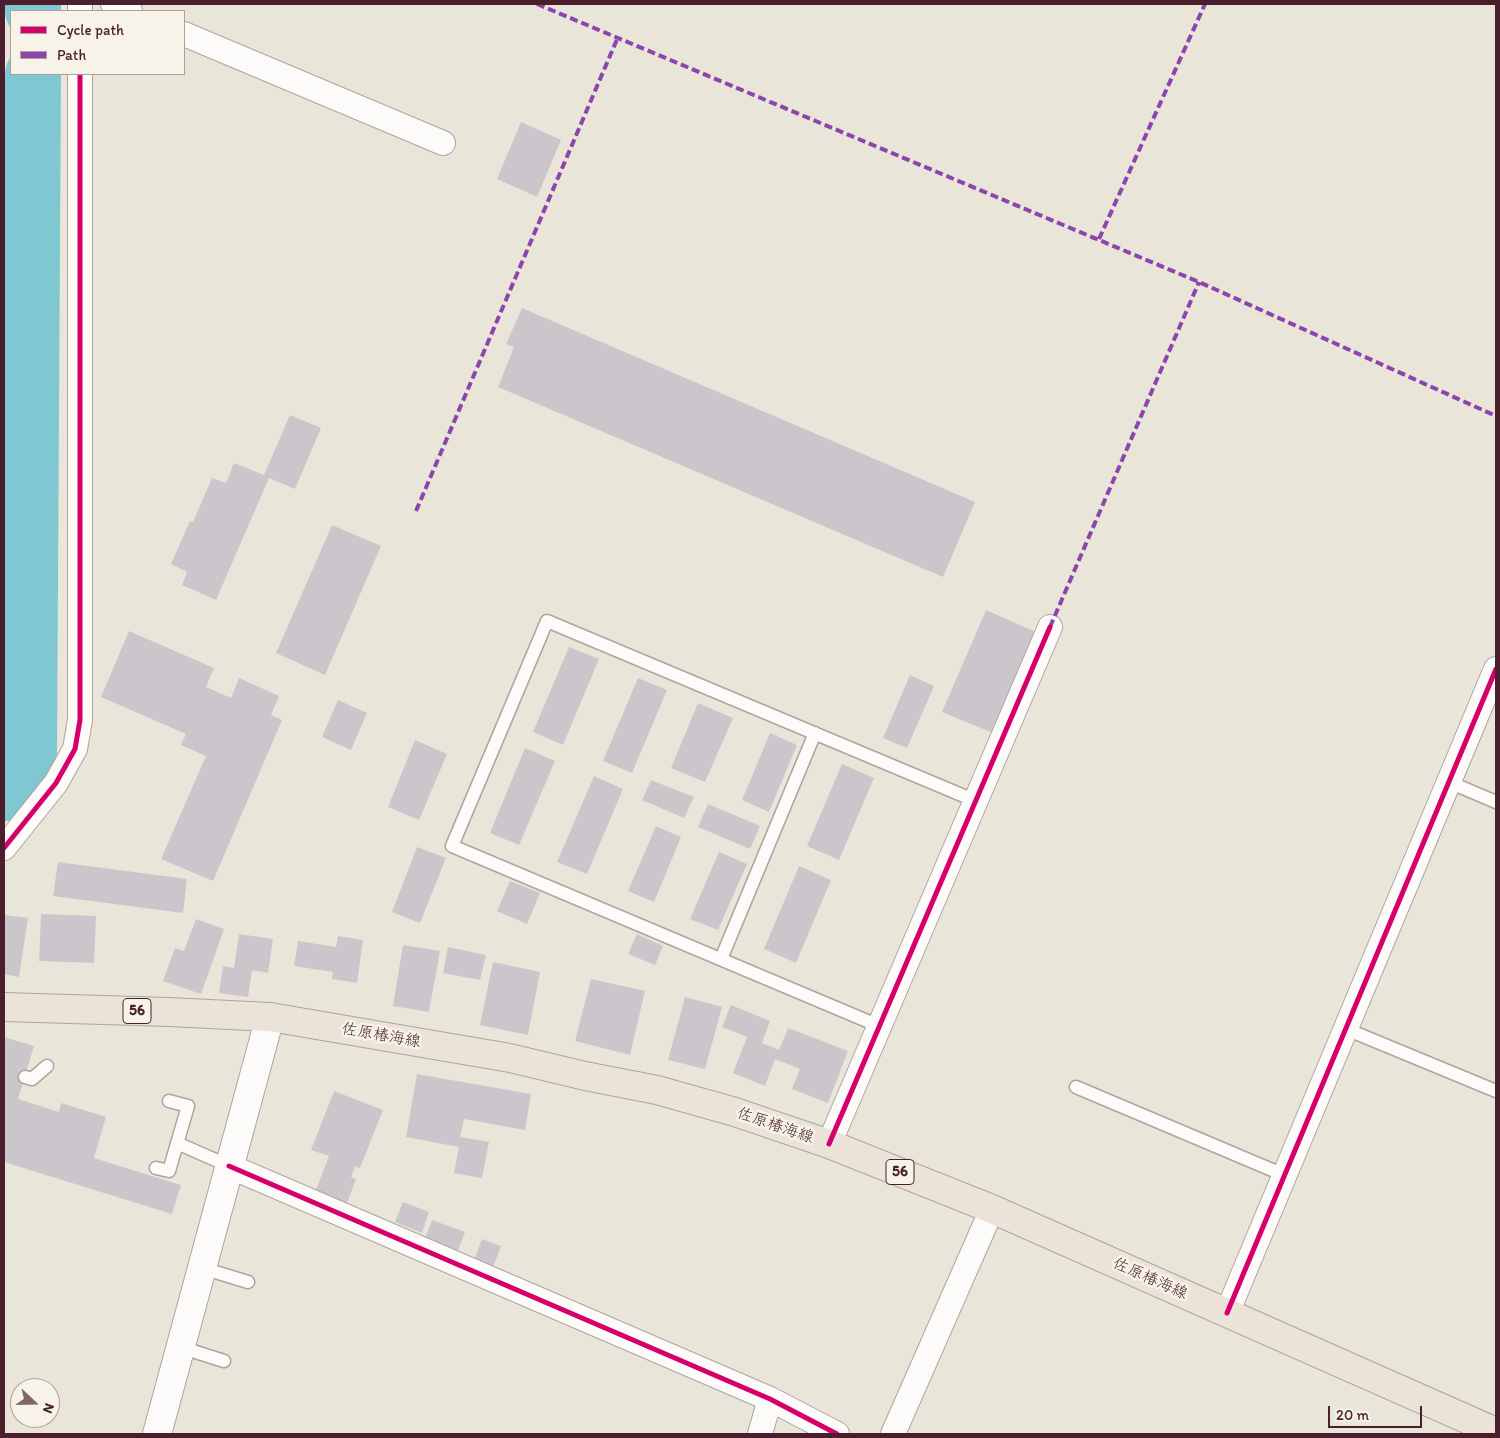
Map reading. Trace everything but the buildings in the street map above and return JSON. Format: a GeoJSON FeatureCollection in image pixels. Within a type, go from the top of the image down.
{"type":"FeatureCollection","features":[{"type":"Feature","properties":{"kind":"main road","name":"佐原椿海線"},"geometry":{"type":"LineString","coordinates":[[4,1007],[270,1017],[510,1058],[584,1076],[656,1090],[736,1112],[829,1144],[992,1209],[1496,1432]]}},
{"type":"Feature","properties":{"kind":"street"},"geometry":{"type":"LineString","coordinates":[[113,4],[128,10]]}},
{"type":"Feature","properties":{"kind":"street"},"geometry":{"type":"LineString","coordinates":[[185,34],[443,143]]}},
{"type":"Feature","properties":{"kind":"street"},"geometry":{"type":"LineString","coordinates":[[4,848],[56,783],[75,749],[80,720],[80,75]]}},
{"type":"Feature","properties":{"kind":"street"},"geometry":{"type":"LineString","coordinates":[[829,1144],[1050,627]]}},
{"type":"Feature","properties":{"kind":"street"},"geometry":{"type":"LineString","coordinates":[[1227,1312],[1496,669]]}},
{"type":"Feature","properties":{"kind":"street"},"geometry":{"type":"LineString","coordinates":[[157,1434],[270,1017]]}},
{"type":"Feature","properties":{"kind":"street"},"geometry":{"type":"LineString","coordinates":[[229,1166],[770,1399],[837,1434]]}},
{"type":"Feature","properties":{"kind":"street"},"geometry":{"type":"LineString","coordinates":[[892,1434],[992,1209]]}},
{"type":"Feature","properties":{"kind":"street"},"geometry":{"type":"LineString","coordinates":[[760,1434],[770,1399]]}},
{"type":"Feature","properties":{"kind":"lane"},"geometry":{"type":"LineString","coordinates":[[879,1026],[452,846],[547,621],[976,801]]}},
{"type":"Feature","properties":{"kind":"lane"},"geometry":{"type":"LineString","coordinates":[[721,959],[815,733]]}},
{"type":"Feature","properties":{"kind":"lane"},"geometry":{"type":"LineString","coordinates":[[1449,782],[1496,802]]}},
{"type":"Feature","properties":{"kind":"lane"},"geometry":{"type":"LineString","coordinates":[[1346,1029],[1496,1091]]}},
{"type":"Feature","properties":{"kind":"lane"},"geometry":{"type":"LineString","coordinates":[[24,1077],[32,1079],[47,1066]]}},
{"type":"Feature","properties":{"kind":"lane"},"geometry":{"type":"LineString","coordinates":[[1076,1087],[1284,1176]]}},
{"type":"Feature","properties":{"kind":"lane"},"geometry":{"type":"LineString","coordinates":[[156,1168],[169,1171],[188,1106],[169,1101]]}},
{"type":"Feature","properties":{"kind":"lane"},"geometry":{"type":"LineString","coordinates":[[177,1143],[229,1166]]}},
{"type":"Feature","properties":{"kind":"lane"},"geometry":{"type":"LineString","coordinates":[[202,1268],[248,1282]]}},
{"type":"Feature","properties":{"kind":"lane"},"geometry":{"type":"LineString","coordinates":[[180,1347],[224,1361]]}},
{"type":"Feature","properties":{"kind":"waterway"},"geometry":{"type":"LineString","coordinates":[[33,4],[33,10]]}},
{"type":"Feature","properties":{"kind":"waterway"},"geometry":{"type":"LineString","coordinates":[[4,793],[29,753],[33,75]]}},
{"type":"Feature","properties":{"kind":"marked path"},"geometry":{"type":"LineString","coordinates":[[537,4],[1199,282],[1496,416]]}},
{"type":"Feature","properties":{"kind":"marked path"},"geometry":{"type":"LineString","coordinates":[[1099,239],[1205,4]]}},
{"type":"Feature","properties":{"kind":"marked path"},"geometry":{"type":"LineString","coordinates":[[416,511],[618,37]]}},
{"type":"Feature","properties":{"kind":"marked path"},"geometry":{"type":"LineString","coordinates":[[1050,627],[1199,282]]}},
{"type":"Feature","properties":{"kind":"cycle path"},"geometry":{"type":"LineString","coordinates":[[4,848],[56,783],[75,749],[80,720],[80,75]]}},
{"type":"Feature","properties":{"kind":"cycle path"},"geometry":{"type":"LineString","coordinates":[[829,1144],[1050,627]]}},
{"type":"Feature","properties":{"kind":"cycle path"},"geometry":{"type":"LineString","coordinates":[[1227,1313],[1496,669]]}},
{"type":"Feature","properties":{"kind":"cycle path"},"geometry":{"type":"LineString","coordinates":[[229,1166],[770,1399],[837,1434]]}}]}
